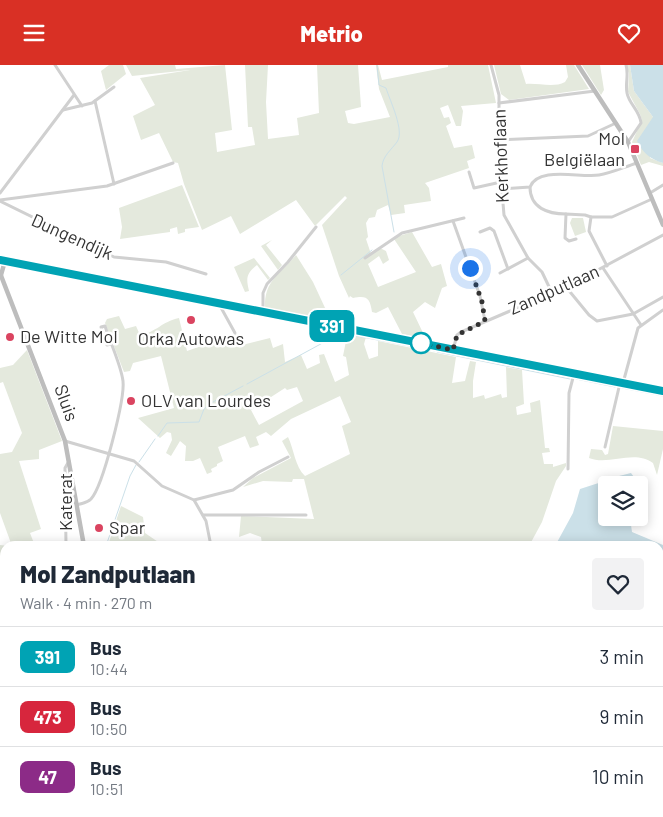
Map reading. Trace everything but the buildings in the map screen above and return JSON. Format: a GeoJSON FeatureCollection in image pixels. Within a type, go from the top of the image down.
{"type":"FeatureCollection","features":[{"type":"Feature","properties":{"kind":"main road"},"geometry":{"type":"LineString","coordinates":[[2,261],[663,391]]}},
{"type":"Feature","properties":{"kind":"street"},"geometry":{"type":"LineString","coordinates":[[55,65],[82,106]]}},
{"type":"Feature","properties":{"kind":"street","name":"Kerkhoflaan"},"geometry":{"type":"LineString","coordinates":[[491,65],[498,89],[498,140],[504,215],[528,258],[542,271],[552,293]]}},
{"type":"Feature","properties":{"kind":"street"},"geometry":{"type":"LineString","coordinates":[[578,65],[628,142],[663,225]]}},
{"type":"Feature","properties":{"kind":"street"},"geometry":{"type":"LineString","coordinates":[[626,65],[628,78],[627,95],[639,114],[641,123],[628,142]]}},
{"type":"Feature","properties":{"kind":"street"},"geometry":{"type":"LineString","coordinates":[[62,110],[95,101],[114,87]]}},
{"type":"Feature","properties":{"kind":"street"},"geometry":{"type":"LineString","coordinates":[[498,103],[595,91]]}},
{"type":"Feature","properties":{"kind":"street"},"geometry":{"type":"LineString","coordinates":[[0,193],[74,95]]}},
{"type":"Feature","properties":{"kind":"street"},"geometry":{"type":"LineString","coordinates":[[95,101],[114,184]]}},
{"type":"Feature","properties":{"kind":"street"},"geometry":{"type":"LineString","coordinates":[[498,140],[588,136],[616,123]]}},
{"type":"Feature","properties":{"kind":"street"},"geometry":{"type":"LineString","coordinates":[[0,201],[114,184],[173,163]]}},
{"type":"Feature","properties":{"kind":"street"},"geometry":{"type":"LineString","coordinates":[[637,163],[600,175],[578,177],[547,174],[535,179],[530,187],[532,199],[547,213],[591,217],[612,217],[652,199]]}},
{"type":"Feature","properties":{"kind":"street"},"geometry":{"type":"LineString","coordinates":[[469,172],[474,188],[501,182]]}},
{"type":"Feature","properties":{"kind":"street"},"geometry":{"type":"LineString","coordinates":[[649,193],[663,185]]}},
{"type":"Feature","properties":{"kind":"street"},"geometry":{"type":"LineString","coordinates":[[502,189],[530,187]]}},
{"type":"Feature","properties":{"kind":"street","name":"Dungendijk"},"geometry":{"type":"LineString","coordinates":[[0,201],[114,257],[166,262],[206,274]]}},
{"type":"Feature","properties":{"kind":"street"},"geometry":{"type":"LineString","coordinates":[[566,215],[565,238],[569,241],[576,239]]}},
{"type":"Feature","properties":{"kind":"street"},"geometry":{"type":"LineString","coordinates":[[591,217],[589,231],[605,267],[641,325]]}},
{"type":"Feature","properties":{"kind":"street"},"geometry":{"type":"LineString","coordinates":[[365,258],[402,233],[464,218]]}},
{"type":"Feature","properties":{"kind":"street"},"geometry":{"type":"LineString","coordinates":[[453,221],[480,296],[485,321]]}},
{"type":"Feature","properties":{"kind":"street"},"geometry":{"type":"LineString","coordinates":[[263,312],[264,293],[267,284],[288,262],[316,227]]}},
{"type":"Feature","properties":{"kind":"street"},"geometry":{"type":"LineString","coordinates":[[480,232],[490,228],[494,231],[508,269]]}},
{"type":"Feature","properties":{"kind":"street","name":"Zandputlaan"},"geometry":{"type":"LineString","coordinates":[[453,350],[457,335],[485,321],[566,287],[663,235]]}},
{"type":"Feature","properties":{"kind":"street"},"geometry":{"type":"LineString","coordinates":[[500,273],[528,258]]}},
{"type":"Feature","properties":{"kind":"street","name":"Sluis"},"geometry":{"type":"LineString","coordinates":[[2,261],[1,274],[65,441],[83,541]]}},
{"type":"Feature","properties":{"kind":"street"},"geometry":{"type":"LineString","coordinates":[[566,287],[593,319],[601,321],[633,314],[663,297]]}},
{"type":"Feature","properties":{"kind":"street"},"geometry":{"type":"LineString","coordinates":[[218,304],[235,333]]}},
{"type":"Feature","properties":{"kind":"street"},"geometry":{"type":"LineString","coordinates":[[606,447],[636,331],[641,325],[663,310]]}},
{"type":"Feature","properties":{"kind":"street"},"geometry":{"type":"LineString","coordinates":[[65,506],[77,504],[92,497],[108,455],[121,408],[123,380],[111,344],[104,326],[101,327],[108,345],[111,344]]}},
{"type":"Feature","properties":{"kind":"street"},"geometry":{"type":"LineString","coordinates":[[568,469],[569,393],[574,374]]}},
{"type":"Feature","properties":{"kind":"street"},"geometry":{"type":"LineString","coordinates":[[65,441],[137,463],[162,486],[194,500],[203,515],[210,541]]}},
{"type":"Feature","properties":{"kind":"street"},"geometry":{"type":"LineString","coordinates":[[194,500],[233,490],[259,472],[288,457]]}},
{"type":"Feature","properties":{"kind":"street","name":"Katerat"},"geometry":{"type":"LineString","coordinates":[[66,541],[64,467],[70,461]]}},
{"type":"Feature","properties":{"kind":"street"},"geometry":{"type":"LineString","coordinates":[[203,515],[306,515]]}},
{"type":"Feature","properties":{"kind":"shaded area"},"geometry":{"type":"Polygon","coordinates":[[[109,65],[123,65],[126,74],[106,90],[101,71],[109,65]]]}},
{"type":"Feature","properties":{"kind":"shaded area"},"geometry":{"type":"Polygon","coordinates":[[[126,65],[175,65],[176,69],[225,65],[232,130],[215,133],[217,152],[255,145],[252,127],[248,127],[245,65],[268,65],[266,102],[268,139],[299,135],[297,118],[319,113],[317,65],[358,65],[361,107],[345,111],[348,123],[354,124],[390,117],[379,89],[376,65],[378,65],[382,80],[448,67],[448,65],[488,65],[496,103],[461,106],[463,111],[461,126],[456,126],[448,105],[440,108],[444,118],[449,117],[451,123],[446,126],[454,148],[472,145],[475,158],[467,161],[469,168],[425,183],[429,188],[431,201],[404,205],[405,213],[391,215],[388,205],[377,210],[375,217],[369,218],[366,223],[368,237],[366,239],[371,254],[380,248],[386,251],[389,260],[383,264],[379,256],[368,264],[378,287],[416,272],[394,239],[396,237],[412,232],[432,267],[441,264],[447,286],[442,288],[435,308],[425,302],[413,312],[424,335],[420,338],[402,334],[388,307],[376,313],[372,312],[370,303],[365,297],[353,298],[350,296],[349,298],[339,276],[322,225],[347,198],[345,196],[315,226],[296,200],[240,234],[231,216],[202,230],[178,163],[173,162],[159,133],[141,140],[133,116],[155,105],[140,78],[190,70],[132,76],[126,65]]]}},
{"type":"Feature","properties":{"kind":"shaded area"},"geometry":{"type":"Polygon","coordinates":[[[494,65],[520,65],[526,84],[551,85],[565,82],[568,77],[566,65],[574,65],[589,89],[509,100],[501,94],[494,65]]]}},
{"type":"Feature","properties":{"kind":"shaded area"},"geometry":{"type":"Polygon","coordinates":[[[582,65],[600,65],[604,90],[601,95],[582,65]]]}},
{"type":"Feature","properties":{"kind":"shaded area"},"geometry":{"type":"Polygon","coordinates":[[[626,65],[630,65],[634,91],[653,117],[650,158],[663,163],[663,166],[649,162],[641,165],[632,142],[642,120],[628,92],[629,74],[626,65]]]}},
{"type":"Feature","properties":{"kind":"shaded area"},"geometry":{"type":"Polygon","coordinates":[[[182,185],[199,227],[185,229],[185,232],[178,234],[177,227],[170,229],[170,232],[120,239],[122,227],[119,208],[182,185]]]}},
{"type":"Feature","properties":{"kind":"shaded area"},"geometry":{"type":"Polygon","coordinates":[[[572,218],[583,218],[586,232],[575,236],[570,223],[572,218]]]}},
{"type":"Feature","properties":{"kind":"shaded area"},"geometry":{"type":"Polygon","coordinates":[[[272,240],[266,245],[282,265],[278,270],[261,246],[272,240]]]}},
{"type":"Feature","properties":{"kind":"shaded area"},"geometry":{"type":"Polygon","coordinates":[[[296,255],[313,282],[326,310],[319,318],[265,308],[265,299],[270,284],[296,255]]]}},
{"type":"Feature","properties":{"kind":"shaded area"},"geometry":{"type":"Polygon","coordinates":[[[254,258],[270,278],[268,280],[257,265],[249,274],[247,279],[249,291],[245,292],[234,267],[254,258]]]}},
{"type":"Feature","properties":{"kind":"shaded area"},"geometry":{"type":"Polygon","coordinates":[[[119,316],[125,329],[136,326],[140,335],[151,332],[179,318],[187,351],[236,334],[240,337],[242,345],[270,338],[273,348],[283,344],[285,362],[301,355],[307,369],[320,363],[319,355],[324,354],[335,382],[349,375],[346,357],[343,356],[346,341],[343,340],[344,334],[366,337],[364,344],[369,359],[378,356],[378,341],[456,357],[452,383],[465,381],[470,361],[476,362],[473,398],[484,395],[485,399],[501,394],[502,398],[507,397],[506,367],[522,370],[524,404],[516,407],[517,415],[531,412],[530,403],[540,400],[545,448],[549,448],[550,452],[542,453],[544,464],[553,464],[553,467],[566,463],[566,466],[556,481],[542,522],[532,541],[262,541],[261,537],[250,533],[239,537],[241,516],[314,519],[304,479],[293,479],[292,482],[263,481],[243,487],[253,478],[291,458],[282,441],[288,437],[297,463],[305,476],[350,454],[342,426],[351,422],[340,396],[291,419],[271,436],[266,432],[256,437],[259,445],[250,448],[245,436],[218,447],[223,461],[211,469],[212,472],[207,474],[200,458],[193,461],[185,461],[186,446],[180,441],[171,456],[166,453],[172,440],[171,433],[167,432],[160,438],[138,418],[174,408],[161,356],[133,363],[130,371],[124,372],[105,323],[107,319],[119,316]],[[297,387],[287,390],[285,388],[251,410],[259,425],[303,401],[297,387]]]}},
{"type":"Feature","properties":{"kind":"shaded area"},"geometry":{"type":"Polygon","coordinates":[[[27,350],[62,441],[39,450],[39,459],[19,461],[41,529],[30,533],[33,541],[10,541],[0,513],[0,454],[12,452],[22,433],[3,382],[0,383],[0,368],[13,365],[27,350]]]}},
{"type":"Feature","properties":{"kind":"shaded area"},"geometry":{"type":"Polygon","coordinates":[[[613,426],[663,431],[663,449],[657,475],[653,463],[638,457],[605,460],[589,458],[591,449],[602,450],[605,455],[608,454],[613,426]]]}},
{"type":"Feature","properties":{"kind":"shaded area"},"geometry":{"type":"Polygon","coordinates":[[[121,506],[143,517],[145,533],[157,541],[109,541],[121,506]]]}},
{"type":"Feature","properties":{"kind":"water"},"geometry":{"type":"Polygon","coordinates":[[[630,65],[663,65],[663,163],[647,155],[637,141],[653,117],[634,91],[630,65]]]}},
{"type":"Feature","properties":{"kind":"water"},"geometry":{"type":"Polygon","coordinates":[[[631,473],[633,476],[619,476],[631,473]]]}},
{"type":"Feature","properties":{"kind":"water"},"geometry":{"type":"Polygon","coordinates":[[[598,483],[598,526],[631,526],[632,532],[653,541],[558,541],[573,513],[580,489],[598,483]]]}},
{"type":"Feature","properties":{"kind":"waterway"},"geometry":{"type":"LineString","coordinates":[[377,65],[379,85],[386,88],[399,131],[397,142],[386,156],[382,166],[394,232]]}},
{"type":"Feature","properties":{"kind":"waterway"},"geometry":{"type":"LineString","coordinates":[[341,275],[372,250]]}},
{"type":"Feature","properties":{"kind":"waterway"},"geometry":{"type":"LineString","coordinates":[[247,384],[341,333],[435,351]]}},
{"type":"Feature","properties":{"kind":"waterway"},"geometry":{"type":"LineString","coordinates":[[437,352],[570,379]]}},
{"type":"Feature","properties":{"kind":"waterway"},"geometry":{"type":"LineString","coordinates":[[576,379],[615,387]]}},
{"type":"Feature","properties":{"kind":"waterway"},"geometry":{"type":"LineString","coordinates":[[158,436],[167,423],[199,422],[204,409],[211,403],[243,386]]}},
{"type":"Feature","properties":{"kind":"waterway"},"geometry":{"type":"LineString","coordinates":[[622,388],[663,396]]}},
{"type":"Feature","properties":{"kind":"waterway"},"geometry":{"type":"LineString","coordinates":[[139,462],[155,439]]}},
{"type":"Feature","properties":{"kind":"waterway"},"geometry":{"type":"LineString","coordinates":[[108,541],[130,476],[136,465]]}},
{"type":"Feature","properties":{"kind":"bus line","name":"391"},"geometry":{"type":"LineString","coordinates":[[0,260],[663,391]]}},
{"type":"Feature","properties":{"kind":"place","name":"Mol Belgiëlaan"},"geometry":{"type":"Point","coordinates":[635,149]}},
{"type":"Feature","properties":{"kind":"place","name":"Orka Autowas"},"geometry":{"type":"Point","coordinates":[191,320]}},
{"type":"Feature","properties":{"kind":"place","name":"De Witte Mol"},"geometry":{"type":"Point","coordinates":[10,337]}},
{"type":"Feature","properties":{"kind":"place","name":"OLV van Lourdes"},"geometry":{"type":"Point","coordinates":[131,401]}},
{"type":"Feature","properties":{"kind":"place","name":"Spar"},"geometry":{"type":"Point","coordinates":[99,528]}},
{"type":"Feature","properties":{"kind":"route"},"geometry":{"type":"LineString","coordinates":[[421,343],[453,350],[457,335],[485,321],[482,302],[470,268]]}}]}
